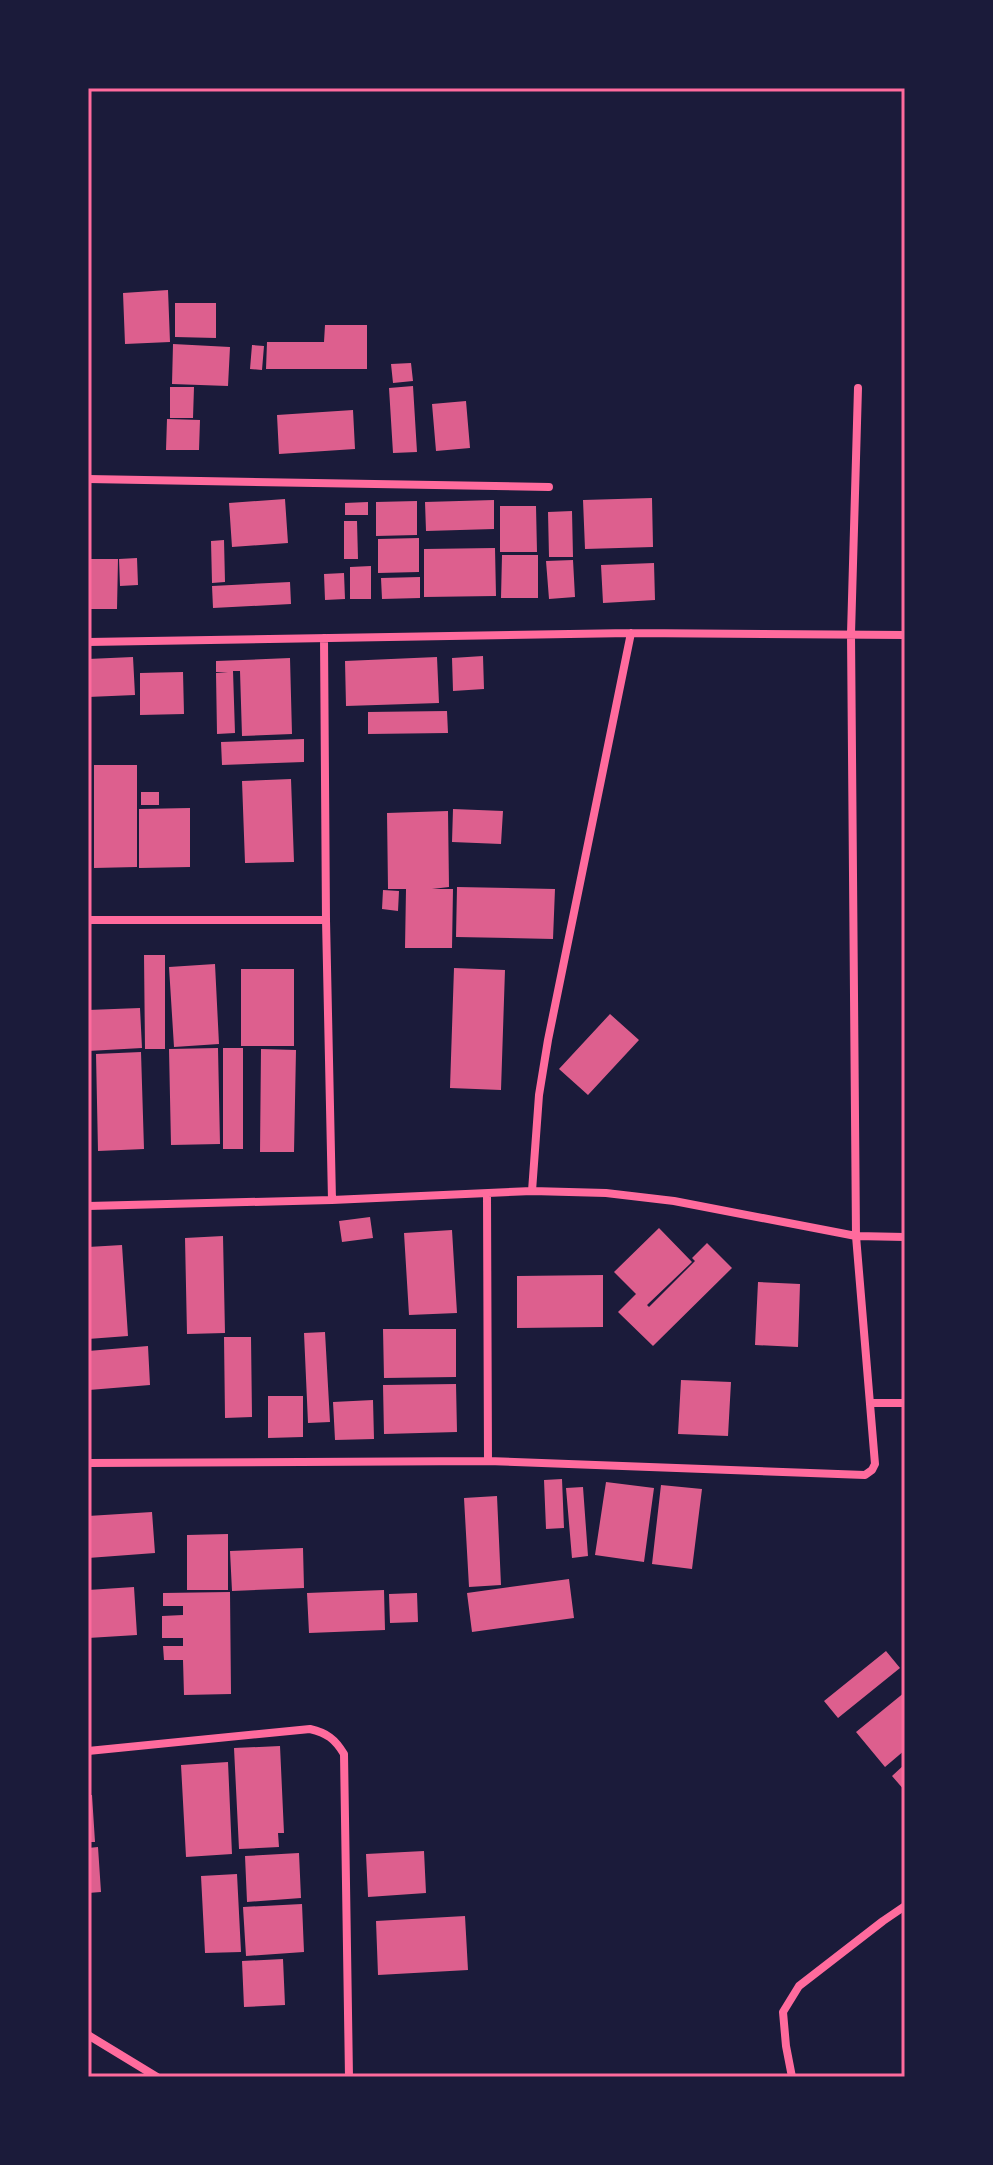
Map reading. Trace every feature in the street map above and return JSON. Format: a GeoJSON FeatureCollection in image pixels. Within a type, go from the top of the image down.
{"type":"FeatureCollection","features":[{"type":"Feature","properties":{"kind":"street"},"geometry":{"type":"LineString","coordinates":[[88,1463],[488,1461],[865,1475],[872,1470],[875,1464],[856,1236],[851,634],[858,388]]}},
{"type":"Feature","properties":{"kind":"street"},"geometry":{"type":"LineString","coordinates":[[88,479],[549,487]]}},
{"type":"Feature","properties":{"kind":"street"},"geometry":{"type":"LineString","coordinates":[[532,1191],[539,1095],[548,1040],[631,633]]}},
{"type":"Feature","properties":{"kind":"street"},"geometry":{"type":"LineString","coordinates":[[88,642],[631,633],[905,635]]}},
{"type":"Feature","properties":{"kind":"street"},"geometry":{"type":"LineString","coordinates":[[324,638],[332,1200]]}},
{"type":"Feature","properties":{"kind":"street"},"geometry":{"type":"LineString","coordinates":[[88,920],[326,920]]}},
{"type":"Feature","properties":{"kind":"street"},"geometry":{"type":"LineString","coordinates":[[88,1206],[532,1191],[606,1193],[674,1201],[856,1236],[905,1237]]}},
{"type":"Feature","properties":{"kind":"street"},"geometry":{"type":"LineString","coordinates":[[487,1194],[488,1461]]}},
{"type":"Feature","properties":{"kind":"street"},"geometry":{"type":"LineString","coordinates":[[870,1403],[905,1403]]}},
{"type":"Feature","properties":{"kind":"street"},"geometry":{"type":"LineString","coordinates":[[88,1751],[310,1729],[324,1732],[337,1741],[344,1754],[349,2077]]}},
{"type":"Feature","properties":{"kind":"street"},"geometry":{"type":"LineString","coordinates":[[792,2077],[783,2012],[799,1986],[905,1906]]}},
{"type":"Feature","properties":{"kind":"street"},"geometry":{"type":"LineString","coordinates":[[88,2035],[157,2077]]}},
{"type":"Feature","properties":{"kind":"building"},"geometry":{"type":"Polygon","coordinates":[[[168,290],[170,342],[125,344],[123,293],[168,290]]]}},
{"type":"Feature","properties":{"kind":"building"},"geometry":{"type":"Polygon","coordinates":[[[175,303],[216,303],[216,338],[175,337],[175,303]]]}},
{"type":"Feature","properties":{"kind":"building"},"geometry":{"type":"Polygon","coordinates":[[[325,325],[367,325],[367,369],[266,369],[267,342],[324,342],[325,325]]]}},
{"type":"Feature","properties":{"kind":"building"},"geometry":{"type":"Polygon","coordinates":[[[173,344],[230,347],[228,386],[172,384],[173,344]]]}},
{"type":"Feature","properties":{"kind":"building"},"geometry":{"type":"Polygon","coordinates":[[[252,345],[264,346],[262,370],[250,369],[252,345]]]}},
{"type":"Feature","properties":{"kind":"building"},"geometry":{"type":"Polygon","coordinates":[[[411,363],[413,381],[393,383],[391,364],[411,363]]]}},
{"type":"Feature","properties":{"kind":"building"},"geometry":{"type":"Polygon","coordinates":[[[413,386],[417,452],[393,453],[389,388],[413,386]]]}},
{"type":"Feature","properties":{"kind":"building"},"geometry":{"type":"Polygon","coordinates":[[[170,387],[194,387],[193,418],[170,418],[170,387]]]}},
{"type":"Feature","properties":{"kind":"building"},"geometry":{"type":"Polygon","coordinates":[[[466,401],[470,448],[436,451],[432,404],[466,401]]]}},
{"type":"Feature","properties":{"kind":"building"},"geometry":{"type":"Polygon","coordinates":[[[353,410],[355,449],[279,454],[277,415],[353,410]]]}},
{"type":"Feature","properties":{"kind":"building"},"geometry":{"type":"Polygon","coordinates":[[[167,419],[200,420],[199,450],[166,450],[167,419]]]}},
{"type":"Feature","properties":{"kind":"building"},"geometry":{"type":"Polygon","coordinates":[[[652,498],[653,547],[585,549],[583,500],[652,498]]]}},
{"type":"Feature","properties":{"kind":"building"},"geometry":{"type":"Polygon","coordinates":[[[285,499],[288,543],[232,547],[229,503],[285,499]]]}},
{"type":"Feature","properties":{"kind":"building"},"geometry":{"type":"Polygon","coordinates":[[[494,500],[494,529],[426,531],[425,502],[494,500]]]}},
{"type":"Feature","properties":{"kind":"building"},"geometry":{"type":"Polygon","coordinates":[[[417,501],[417,535],[376,536],[376,502],[417,501]]]}},
{"type":"Feature","properties":{"kind":"building"},"geometry":{"type":"Polygon","coordinates":[[[368,502],[368,515],[345,515],[345,503],[368,502]]]}},
{"type":"Feature","properties":{"kind":"building"},"geometry":{"type":"Polygon","coordinates":[[[500,506],[536,506],[537,552],[500,552],[500,506]]]}},
{"type":"Feature","properties":{"kind":"building"},"geometry":{"type":"Polygon","coordinates":[[[572,511],[573,557],[549,557],[548,512],[572,511]]]}},
{"type":"Feature","properties":{"kind":"building"},"geometry":{"type":"Polygon","coordinates":[[[344,521],[357,521],[358,559],[344,559],[344,521]]]}},
{"type":"Feature","properties":{"kind":"building"},"geometry":{"type":"Polygon","coordinates":[[[419,538],[419,572],[378,573],[378,539],[419,538]]]}},
{"type":"Feature","properties":{"kind":"building"},"geometry":{"type":"Polygon","coordinates":[[[224,540],[225,582],[212,583],[211,541],[224,540]]]}},
{"type":"Feature","properties":{"kind":"building"},"geometry":{"type":"Polygon","coordinates":[[[495,548],[496,596],[424,597],[424,549],[495,548]]]}},
{"type":"Feature","properties":{"kind":"building"},"geometry":{"type":"Polygon","coordinates":[[[502,555],[538,555],[538,598],[501,598],[502,555]]]}},
{"type":"Feature","properties":{"kind":"building"},"geometry":{"type":"Polygon","coordinates":[[[137,558],[138,585],[120,586],[119,559],[137,558]]]}},
{"type":"Feature","properties":{"kind":"building"},"geometry":{"type":"Polygon","coordinates":[[[88,559],[118,559],[117,609],[88,609],[88,559]]]}},
{"type":"Feature","properties":{"kind":"building"},"geometry":{"type":"Polygon","coordinates":[[[573,560],[575,597],[549,599],[546,561],[573,560]]]}},
{"type":"Feature","properties":{"kind":"building"},"geometry":{"type":"Polygon","coordinates":[[[654,563],[655,600],[603,603],[601,565],[654,563]]]}},
{"type":"Feature","properties":{"kind":"building"},"geometry":{"type":"Polygon","coordinates":[[[371,566],[371,599],[350,599],[350,567],[371,566]]]}},
{"type":"Feature","properties":{"kind":"building"},"geometry":{"type":"Polygon","coordinates":[[[344,573],[345,599],[325,600],[324,574],[344,573]]]}},
{"type":"Feature","properties":{"kind":"building"},"geometry":{"type":"Polygon","coordinates":[[[420,577],[420,598],[382,599],[381,578],[420,577]]]}},
{"type":"Feature","properties":{"kind":"building"},"geometry":{"type":"Polygon","coordinates":[[[290,582],[291,604],[213,608],[212,586],[290,582]]]}},
{"type":"Feature","properties":{"kind":"building"},"geometry":{"type":"Polygon","coordinates":[[[483,656],[484,689],[453,691],[452,658],[483,656]]]}},
{"type":"Feature","properties":{"kind":"building"},"geometry":{"type":"Polygon","coordinates":[[[133,657],[135,695],[88,697],[88,659],[133,657]]]}},
{"type":"Feature","properties":{"kind":"building"},"geometry":{"type":"Polygon","coordinates":[[[437,657],[439,703],[346,706],[345,661],[437,657]]]}},
{"type":"Feature","properties":{"kind":"building"},"geometry":{"type":"Polygon","coordinates":[[[290,658],[292,734],[242,736],[240,671],[233,671],[235,733],[217,734],[216,673],[228,673],[216,672],[216,661],[290,658]]]}},
{"type":"Feature","properties":{"kind":"building"},"geometry":{"type":"Polygon","coordinates":[[[183,672],[184,714],[140,715],[140,673],[183,672]]]}},
{"type":"Feature","properties":{"kind":"building"},"geometry":{"type":"Polygon","coordinates":[[[447,711],[448,733],[368,734],[368,712],[447,711]]]}},
{"type":"Feature","properties":{"kind":"building"},"geometry":{"type":"Polygon","coordinates":[[[304,739],[304,762],[222,765],[221,742],[304,739]]]}},
{"type":"Feature","properties":{"kind":"building"},"geometry":{"type":"Polygon","coordinates":[[[94,765],[137,765],[137,867],[94,868],[94,765]]]}},
{"type":"Feature","properties":{"kind":"building"},"geometry":{"type":"Polygon","coordinates":[[[291,779],[294,862],[245,863],[242,781],[291,779]]]}},
{"type":"Feature","properties":{"kind":"building"},"geometry":{"type":"Polygon","coordinates":[[[141,792],[159,792],[159,805],[141,805],[141,792]]]}},
{"type":"Feature","properties":{"kind":"building"},"geometry":{"type":"Polygon","coordinates":[[[190,808],[190,867],[139,868],[139,809],[190,808]]]}},
{"type":"Feature","properties":{"kind":"building"},"geometry":{"type":"Polygon","coordinates":[[[453,809],[503,811],[501,844],[452,842],[453,809]]]}},
{"type":"Feature","properties":{"kind":"building"},"geometry":{"type":"Polygon","coordinates":[[[448,811],[449,887],[432,889],[453,889],[452,948],[405,948],[406,889],[388,889],[387,813],[448,811]]]}},
{"type":"Feature","properties":{"kind":"building"},"geometry":{"type":"Polygon","coordinates":[[[457,887],[555,889],[553,939],[456,937],[457,887]]]}},
{"type":"Feature","properties":{"kind":"building"},"geometry":{"type":"Polygon","coordinates":[[[383,890],[399,891],[398,911],[382,909],[383,890]]]}},
{"type":"Feature","properties":{"kind":"building"},"geometry":{"type":"Polygon","coordinates":[[[144,955],[165,955],[165,1049],[145,1049],[144,955]]]}},
{"type":"Feature","properties":{"kind":"building"},"geometry":{"type":"Polygon","coordinates":[[[215,964],[219,1044],[174,1047],[169,967],[215,964]]]}},
{"type":"Feature","properties":{"kind":"building"},"geometry":{"type":"Polygon","coordinates":[[[454,968],[505,970],[501,1090],[450,1088],[454,968]]]}},
{"type":"Feature","properties":{"kind":"building"},"geometry":{"type":"Polygon","coordinates":[[[241,969],[294,969],[294,1046],[241,1046],[241,969]]]}},
{"type":"Feature","properties":{"kind":"building"},"geometry":{"type":"Polygon","coordinates":[[[140,1008],[142,1048],[88,1051],[88,1010],[140,1008]]]}},
{"type":"Feature","properties":{"kind":"building"},"geometry":{"type":"Polygon","coordinates":[[[610,1014],[639,1040],[588,1095],[559,1069],[610,1014]]]}},
{"type":"Feature","properties":{"kind":"building"},"geometry":{"type":"Polygon","coordinates":[[[218,1048],[220,1144],[171,1145],[169,1049],[218,1048]]]}},
{"type":"Feature","properties":{"kind":"building"},"geometry":{"type":"Polygon","coordinates":[[[223,1048],[243,1048],[243,1149],[223,1149],[223,1048]]]}},
{"type":"Feature","properties":{"kind":"building"},"geometry":{"type":"Polygon","coordinates":[[[261,1049],[296,1050],[294,1152],[260,1152],[261,1049]]]}},
{"type":"Feature","properties":{"kind":"building"},"geometry":{"type":"Polygon","coordinates":[[[141,1052],[144,1149],[98,1151],[96,1054],[141,1052]]]}},
{"type":"Feature","properties":{"kind":"building"},"geometry":{"type":"Polygon","coordinates":[[[370,1217],[373,1238],[342,1242],[339,1221],[370,1217]]]}},
{"type":"Feature","properties":{"kind":"building"},"geometry":{"type":"Polygon","coordinates":[[[659,1228],[692,1262],[647,1305],[649,1307],[695,1261],[692,1258],[707,1243],[732,1268],[653,1346],[618,1312],[636,1294],[614,1272],[659,1228]]]}},
{"type":"Feature","properties":{"kind":"building"},"geometry":{"type":"Polygon","coordinates":[[[452,1230],[457,1313],[409,1315],[404,1233],[452,1230]]]}},
{"type":"Feature","properties":{"kind":"building"},"geometry":{"type":"Polygon","coordinates":[[[223,1236],[225,1333],[187,1334],[185,1238],[223,1236]]]}},
{"type":"Feature","properties":{"kind":"building"},"geometry":{"type":"Polygon","coordinates":[[[122,1245],[128,1336],[88,1339],[88,1247],[122,1245]]]}},
{"type":"Feature","properties":{"kind":"building"},"geometry":{"type":"Polygon","coordinates":[[[603,1275],[603,1327],[517,1328],[517,1276],[603,1275]]]}},
{"type":"Feature","properties":{"kind":"building"},"geometry":{"type":"Polygon","coordinates":[[[758,1282],[800,1284],[798,1347],[755,1345],[758,1282]]]}},
{"type":"Feature","properties":{"kind":"building"},"geometry":{"type":"Polygon","coordinates":[[[383,1329],[456,1329],[456,1377],[384,1378],[383,1329]]]}},
{"type":"Feature","properties":{"kind":"building"},"geometry":{"type":"Polygon","coordinates":[[[325,1332],[330,1422],[308,1423],[304,1333],[325,1332]]]}},
{"type":"Feature","properties":{"kind":"building"},"geometry":{"type":"Polygon","coordinates":[[[224,1337],[251,1337],[252,1417],[225,1418],[224,1337]]]}},
{"type":"Feature","properties":{"kind":"building"},"geometry":{"type":"Polygon","coordinates":[[[148,1346],[150,1385],[89,1390],[88,1351],[148,1346]]]}},
{"type":"Feature","properties":{"kind":"building"},"geometry":{"type":"Polygon","coordinates":[[[681,1380],[731,1382],[728,1436],[678,1434],[681,1380]]]}},
{"type":"Feature","properties":{"kind":"building"},"geometry":{"type":"Polygon","coordinates":[[[456,1384],[457,1432],[384,1434],[383,1385],[456,1384]]]}},
{"type":"Feature","properties":{"kind":"building"},"geometry":{"type":"Polygon","coordinates":[[[268,1396],[303,1396],[303,1437],[268,1438],[268,1396]]]}},
{"type":"Feature","properties":{"kind":"building"},"geometry":{"type":"Polygon","coordinates":[[[373,1400],[374,1439],[335,1440],[333,1402],[373,1400]]]}},
{"type":"Feature","properties":{"kind":"building"},"geometry":{"type":"Polygon","coordinates":[[[562,1479],[564,1528],[546,1529],[544,1480],[562,1479]]]}},
{"type":"Feature","properties":{"kind":"building"},"geometry":{"type":"Polygon","coordinates":[[[606,1482],[654,1488],[644,1562],[595,1555],[606,1482]]]}},
{"type":"Feature","properties":{"kind":"building"},"geometry":{"type":"Polygon","coordinates":[[[661,1485],[702,1489],[692,1569],[652,1564],[661,1485]]]}},
{"type":"Feature","properties":{"kind":"building"},"geometry":{"type":"Polygon","coordinates":[[[583,1487],[588,1556],[572,1558],[566,1488],[583,1487]]]}},
{"type":"Feature","properties":{"kind":"building"},"geometry":{"type":"Polygon","coordinates":[[[497,1496],[501,1585],[469,1587],[464,1498],[497,1496]]]}},
{"type":"Feature","properties":{"kind":"building"},"geometry":{"type":"Polygon","coordinates":[[[152,1512],[155,1553],[88,1558],[88,1516],[152,1512]]]}},
{"type":"Feature","properties":{"kind":"building"},"geometry":{"type":"Polygon","coordinates":[[[228,1534],[228,1590],[187,1590],[187,1535],[228,1534]]]}},
{"type":"Feature","properties":{"kind":"building"},"geometry":{"type":"Polygon","coordinates":[[[303,1548],[304,1588],[232,1591],[230,1551],[303,1548]]]}},
{"type":"Feature","properties":{"kind":"building"},"geometry":{"type":"Polygon","coordinates":[[[569,1579],[574,1618],[472,1632],[467,1593],[569,1579]]]}},
{"type":"Feature","properties":{"kind":"building"},"geometry":{"type":"Polygon","coordinates":[[[134,1587],[137,1635],[88,1638],[88,1590],[134,1587]]]}},
{"type":"Feature","properties":{"kind":"building"},"geometry":{"type":"Polygon","coordinates":[[[384,1590],[385,1630],[309,1633],[307,1593],[384,1590]]]}},
{"type":"Feature","properties":{"kind":"building"},"geometry":{"type":"Polygon","coordinates":[[[230,1592],[231,1694],[184,1695],[183,1660],[164,1660],[163,1646],[183,1646],[183,1638],[162,1638],[162,1616],[183,1615],[183,1606],[163,1606],[163,1593],[230,1592]]]}},
{"type":"Feature","properties":{"kind":"building"},"geometry":{"type":"Polygon","coordinates":[[[417,1593],[418,1622],[390,1623],[389,1594],[417,1593]]]}},
{"type":"Feature","properties":{"kind":"building"},"geometry":{"type":"Polygon","coordinates":[[[886,1651],[900,1668],[838,1718],[824,1701],[886,1651]]]}},
{"type":"Feature","properties":{"kind":"building"},"geometry":{"type":"Polygon","coordinates":[[[905,1692],[905,1750],[885,1767],[856,1732],[905,1692]]]}},
{"type":"Feature","properties":{"kind":"building"},"geometry":{"type":"Polygon","coordinates":[[[280,1746],[284,1833],[278,1833],[279,1847],[239,1849],[234,1748],[280,1746]]]}},
{"type":"Feature","properties":{"kind":"building"},"geometry":{"type":"Polygon","coordinates":[[[228,1762],[232,1854],[186,1857],[181,1765],[228,1762]]]}},
{"type":"Feature","properties":{"kind":"building"},"geometry":{"type":"Polygon","coordinates":[[[905,1764],[905,1791],[892,1776],[905,1764]]]}},
{"type":"Feature","properties":{"kind":"building"},"geometry":{"type":"Polygon","coordinates":[[[88,1795],[92,1795],[95,1842],[88,1842],[88,1795]]]}},
{"type":"Feature","properties":{"kind":"building"},"geometry":{"type":"Polygon","coordinates":[[[98,1847],[101,1892],[88,1893],[88,1848],[98,1847]]]}},
{"type":"Feature","properties":{"kind":"building"},"geometry":{"type":"Polygon","coordinates":[[[424,1851],[426,1893],[368,1897],[366,1854],[424,1851]]]}},
{"type":"Feature","properties":{"kind":"building"},"geometry":{"type":"Polygon","coordinates":[[[299,1853],[301,1898],[247,1902],[245,1856],[299,1853]]]}},
{"type":"Feature","properties":{"kind":"building"},"geometry":{"type":"Polygon","coordinates":[[[237,1874],[241,1952],[205,1953],[201,1876],[237,1874]]]}},
{"type":"Feature","properties":{"kind":"building"},"geometry":{"type":"Polygon","coordinates":[[[302,1904],[304,1952],[246,1956],[243,1907],[302,1904]]]}},
{"type":"Feature","properties":{"kind":"building"},"geometry":{"type":"Polygon","coordinates":[[[465,1916],[468,1970],[378,1975],[376,1921],[465,1916]]]}},
{"type":"Feature","properties":{"kind":"building"},"geometry":{"type":"Polygon","coordinates":[[[283,1959],[285,2005],[244,2007],[242,1961],[283,1959]]]}}]}
